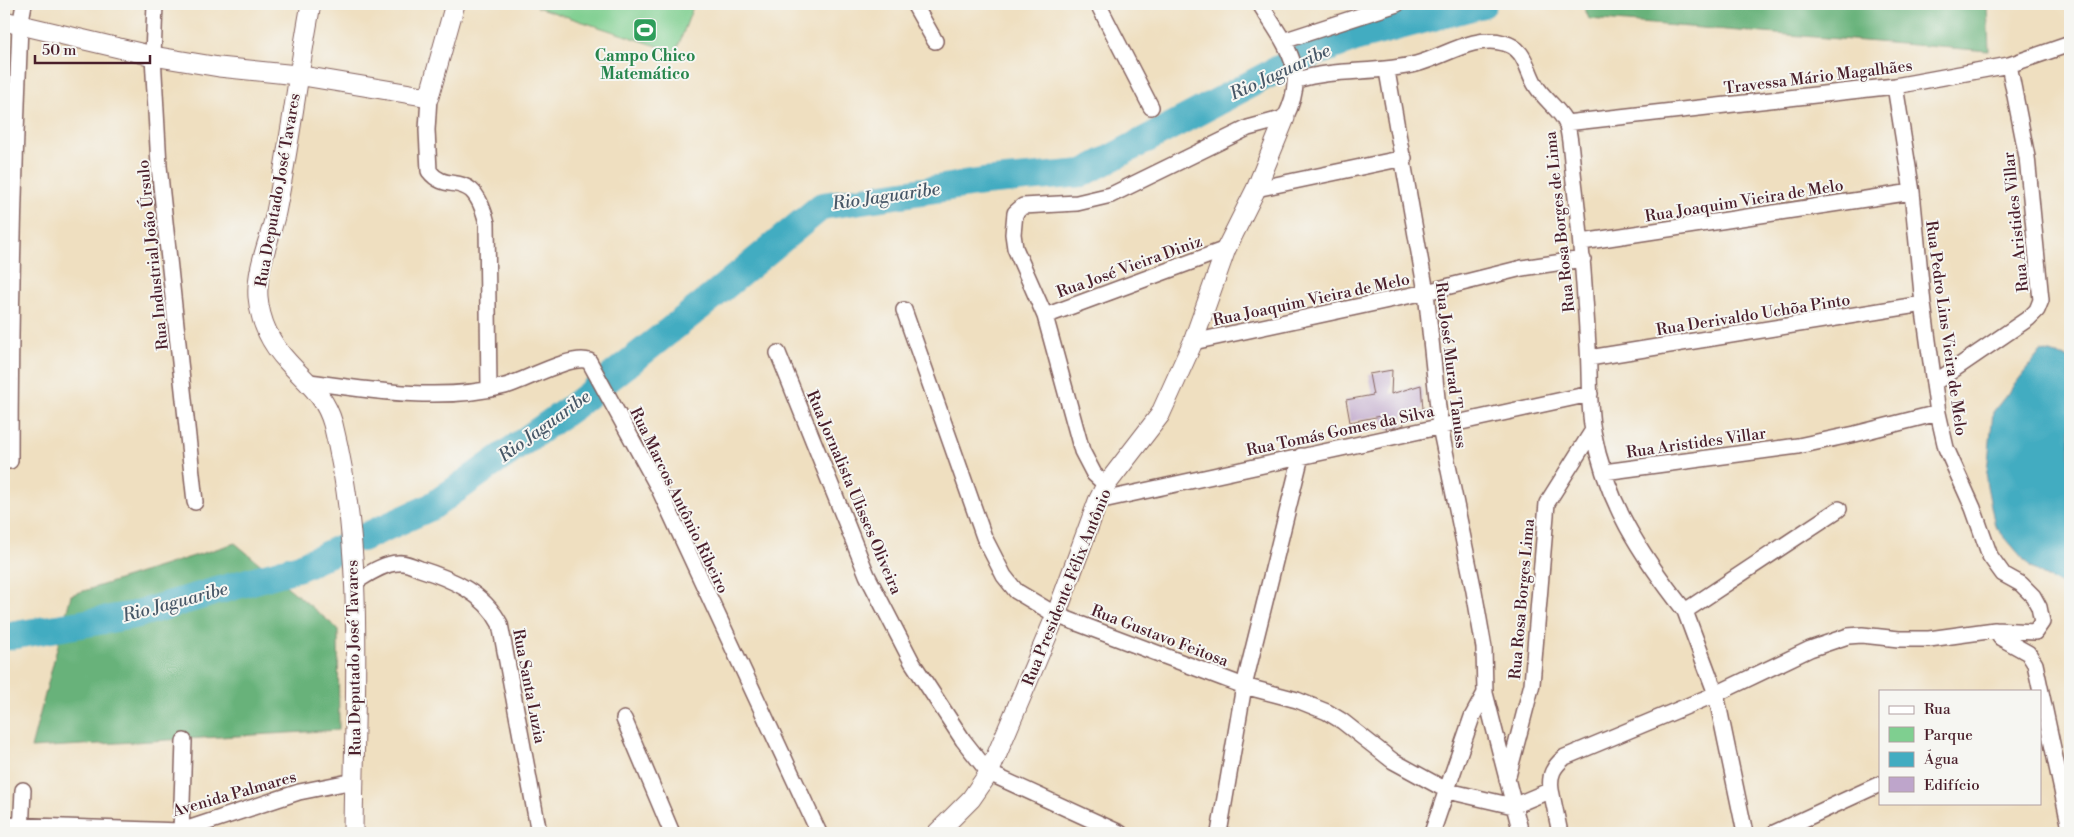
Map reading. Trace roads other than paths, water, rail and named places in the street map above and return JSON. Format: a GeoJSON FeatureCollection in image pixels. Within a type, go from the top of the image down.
{"type":"FeatureCollection","features":[{"type":"Feature","properties":{"kind":"street"},"geometry":{"type":"LineString","coordinates":[[10,461],[12,24],[24,4]]}},
{"type":"Feature","properties":{"kind":"street","name":"Rua Industrial João Úrsulo"},"geometry":{"type":"LineString","coordinates":[[156,4],[153,56],[159,166],[195,502]]}},
{"type":"Feature","properties":{"kind":"street","name":"Rua Deputado José Tavares"},"geometry":{"type":"LineString","coordinates":[[311,4],[297,75],[275,213],[260,271],[258,296],[263,321],[273,343],[288,362],[310,382],[321,397],[332,422],[339,455],[355,582],[353,833]]}},
{"type":"Feature","properties":{"kind":"street"},"geometry":{"type":"LineString","coordinates":[[455,4],[430,97],[426,130],[430,171],[440,180],[465,185],[473,190],[480,200],[487,223],[489,389]]}},
{"type":"Feature","properties":{"kind":"street"},"geometry":{"type":"LineString","coordinates":[[914,4],[935,41]]}},
{"type":"Feature","properties":{"kind":"street"},"geometry":{"type":"LineString","coordinates":[[1098,4],[1151,107]]}},
{"type":"Feature","properties":{"kind":"street"},"geometry":{"type":"LineString","coordinates":[[1102,493],[1082,450],[1045,316],[1019,263],[1015,248],[1013,221],[1018,209],[1023,206],[1077,203],[1111,194],[1248,128],[1285,118],[1290,108],[1297,76],[1286,46],[1260,4]]}},
{"type":"Feature","properties":{"kind":"street"},"geometry":{"type":"LineString","coordinates":[[1286,46],[1374,7],[1397,4]]}},
{"type":"Feature","properties":{"kind":"street"},"geometry":{"type":"LineString","coordinates":[[12,24],[153,56],[219,67],[297,75],[430,97]]}},
{"type":"Feature","properties":{"kind":"street","name":"Rua Rosa Borges de Lima"},"geometry":{"type":"LineString","coordinates":[[1297,76],[1335,71],[1387,71],[1419,63],[1472,43],[1492,41],[1506,43],[1517,50],[1526,60],[1535,85],[1566,122],[1582,242],[1593,430],[1615,504],[1629,532],[1653,570],[1686,611],[1716,694],[1745,833]]}},
{"type":"Feature","properties":{"kind":"street","name":"Travessa Mário Magalhães"},"geometry":{"type":"LineString","coordinates":[[1566,122],[1895,86],[2009,66],[2070,44]]}},
{"type":"Feature","properties":{"kind":"street","name":"Rua Aristides Villar"},"geometry":{"type":"LineString","coordinates":[[1934,382],[2029,318],[2037,310],[2041,300],[2027,157],[2009,66]]}},
{"type":"Feature","properties":{"kind":"street","name":"Rua José Murad Tanuss"},"geometry":{"type":"LineString","coordinates":[[1387,71],[1404,158],[1426,292],[1440,427],[1474,590],[1484,648],[1485,693],[1506,781],[1521,833]]}},
{"type":"Feature","properties":{"kind":"street","name":"Rua Pedro Lins Vieira de Melo"},"geometry":{"type":"LineString","coordinates":[[1895,86],[1912,192],[1923,304],[1938,413],[1950,462],[1973,508],[1990,556],[2003,574],[2020,584],[2032,596],[2039,607],[2042,622],[2034,632],[1995,630]]}},
{"type":"Feature","properties":{"kind":"street","name":"Rua Presidente Félix Antônio"},"geometry":{"type":"LineString","coordinates":[[937,833],[971,799],[989,773],[1056,615],[1102,493],[1160,415],[1193,342],[1226,249],[1256,189],[1285,118]]}},
{"type":"Feature","properties":{"kind":"street"},"geometry":{"type":"LineString","coordinates":[[1256,189],[1404,158]]}},
{"type":"Feature","properties":{"kind":"street","name":"Rua Joaquim Vieira de Melo"},"geometry":{"type":"LineString","coordinates":[[1582,242],[1912,192]]}},
{"type":"Feature","properties":{"kind":"street","name":"Rua José Vieira Diniz"},"geometry":{"type":"LineString","coordinates":[[1045,316],[1226,249]]}},
{"type":"Feature","properties":{"kind":"street","name":"Rua Joaquim Vieira de Melo"},"geometry":{"type":"LineString","coordinates":[[1193,342],[1426,292],[1522,268],[1583,259]]}},
{"type":"Feature","properties":{"kind":"street","name":"Rua Derivaldo Uchõa Pinto"},"geometry":{"type":"LineString","coordinates":[[1589,358],[1923,304]]}},
{"type":"Feature","properties":{"kind":"street","name":"Rua Gustavo Feitosa"},"geometry":{"type":"LineString","coordinates":[[904,310],[984,536],[1004,576],[1016,591],[1056,615],[1244,686],[1297,700],[1327,712],[1393,761],[1448,791],[1513,806]]}},
{"type":"Feature","properties":{"kind":"street","name":"Rua Jornalista Ulisses Oliveira"},"geometry":{"type":"LineString","coordinates":[[778,353],[867,576],[912,662],[963,740],[989,773],[1120,833]]}},
{"type":"Feature","properties":{"kind":"street","name":"Rua Marcos Antônio Ribeiro"},"geometry":{"type":"LineString","coordinates":[[310,382],[353,388],[449,394],[489,389],[526,379],[580,359],[588,361],[659,489],[819,833]]}},
{"type":"Feature","properties":{"kind":"street","name":"Rua Tomás Gomes da Silva"},"geometry":{"type":"LineString","coordinates":[[1102,493],[1301,456],[1590,394]]}},
{"type":"Feature","properties":{"kind":"street","name":"Rua Aristides Villar"},"geometry":{"type":"LineString","coordinates":[[1604,472],[1798,446],[1938,413]]}},
{"type":"Feature","properties":{"kind":"street","name":"Rua Rosa Borges Lima"},"geometry":{"type":"LineString","coordinates":[[1506,781],[1532,684],[1547,503],[1593,430]]}},
{"type":"Feature","properties":{"kind":"street"},"geometry":{"type":"LineString","coordinates":[[1219,833],[1244,686],[1301,456]]}},
{"type":"Feature","properties":{"kind":"street"},"geometry":{"type":"LineString","coordinates":[[1686,611],[1839,509]]}},
{"type":"Feature","properties":{"kind":"street","name":"Rua Santa Luzia"},"geometry":{"type":"LineString","coordinates":[[355,582],[390,564],[406,564],[460,585],[482,600],[494,613],[500,624],[539,833]]}},
{"type":"Feature","properties":{"kind":"street"},"geometry":{"type":"LineString","coordinates":[[1560,833],[1551,790],[1550,773],[1556,764],[1565,757],[1716,694],[1794,656],[1848,636],[1862,635],[1899,639],[1929,639],[1995,630],[2001,638],[2028,653],[2035,664],[2040,690]]}},
{"type":"Feature","properties":{"kind":"street"},"geometry":{"type":"LineString","coordinates":[[1432,833],[1472,717],[1485,693]]}},
{"type":"Feature","properties":{"kind":"street"},"geometry":{"type":"LineString","coordinates":[[2043,709],[2070,828]]}},
{"type":"Feature","properties":{"kind":"street"},"geometry":{"type":"LineString","coordinates":[[624,718],[672,833]]}},
{"type":"Feature","properties":{"kind":"street"},"geometry":{"type":"LineString","coordinates":[[181,832],[184,741]]}},
{"type":"Feature","properties":{"kind":"street","name":"Avenida Palmares"},"geometry":{"type":"LineString","coordinates":[[4,826],[21,830],[181,832],[299,792],[354,781]]}},
{"type":"Feature","properties":{"kind":"street"},"geometry":{"type":"LineString","coordinates":[[1774,833],[1879,784]]}},
{"type":"Feature","properties":{"kind":"street"},"geometry":{"type":"LineString","coordinates":[[21,830],[23,790]]}},
{"type":"Feature","properties":{"kind":"street"},"geometry":{"type":"LineString","coordinates":[[1513,806],[1551,790]]}},
{"type":"Feature","properties":{"kind":"water"},"geometry":{"type":"Polygon","coordinates":[[[2041,351],[2070,358],[2070,590],[2031,568],[1995,526],[1986,481],[1993,412],[2041,351]]]}},
{"type":"Feature","properties":{"kind":"waterway","name":"Rio Jaguaribe"},"geometry":{"type":"LineString","coordinates":[[362,538],[431,507],[574,406],[707,301],[822,206],[983,182],[1083,173],[1294,61],[1358,37],[1483,4]]}},
{"type":"Feature","properties":{"kind":"waterway","name":"Rio Jaguaribe"},"geometry":{"type":"LineString","coordinates":[[4,637],[134,615],[300,567],[341,548]]}},
{"type":"Feature","properties":{"kind":"place","name":"Campo Chico Matemático"},"geometry":{"type":"Point","coordinates":[645,30]}}]}
